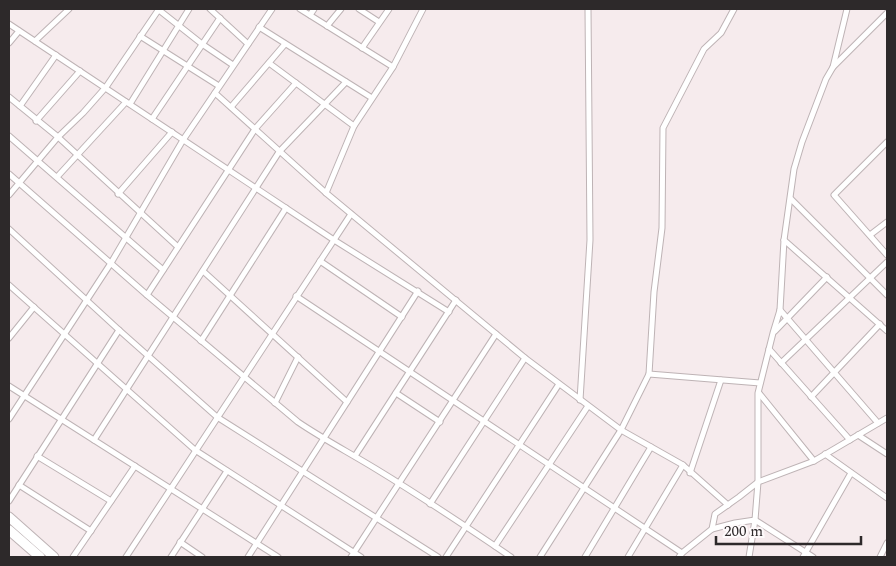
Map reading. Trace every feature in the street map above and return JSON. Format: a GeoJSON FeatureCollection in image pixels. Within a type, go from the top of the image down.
{"type":"FeatureCollection","features":[{"type":"Feature","properties":{"kind":"main road"},"geometry":{"type":"LineString","coordinates":[[9,517],[54,557]]}},
{"type":"Feature","properties":{"kind":"main road"},"geometry":{"type":"LineString","coordinates":[[9,530],[40,557]]}},
{"type":"Feature","properties":{"kind":"street"},"geometry":{"type":"LineString","coordinates":[[34,41],[69,9]]}},
{"type":"Feature","properties":{"kind":"street"},"geometry":{"type":"LineString","coordinates":[[9,195],[37,160],[106,87],[159,9],[178,26],[233,65]]}},
{"type":"Feature","properties":{"kind":"street"},"geometry":{"type":"LineString","coordinates":[[57,177],[128,103],[189,9]]}},
{"type":"Feature","properties":{"kind":"street"},"geometry":{"type":"LineString","coordinates":[[210,9],[248,44]]}},
{"type":"Feature","properties":{"kind":"street"},"geometry":{"type":"LineString","coordinates":[[9,419],[111,263],[183,140],[272,9]]}},
{"type":"Feature","properties":{"kind":"street"},"geometry":{"type":"LineString","coordinates":[[300,9],[393,67]]}},
{"type":"Feature","properties":{"kind":"street"},"geometry":{"type":"LineString","coordinates":[[310,15],[314,9]]}},
{"type":"Feature","properties":{"kind":"street"},"geometry":{"type":"LineString","coordinates":[[327,26],[341,9]]}},
{"type":"Feature","properties":{"kind":"street"},"geometry":{"type":"LineString","coordinates":[[359,9],[379,22]]}},
{"type":"Feature","properties":{"kind":"street"},"geometry":{"type":"LineString","coordinates":[[362,48],[389,9]]}},
{"type":"Feature","properties":{"kind":"street"},"geometry":{"type":"LineString","coordinates":[[326,193],[354,126],[393,67],[424,9]]}},
{"type":"Feature","properties":{"kind":"street"},"geometry":{"type":"LineString","coordinates":[[580,400],[590,240],[588,9]]}},
{"type":"Feature","properties":{"kind":"street"},"geometry":{"type":"LineString","coordinates":[[540,557],[621,430],[648,374],[654,292],[662,228],[663,128],[704,49],[721,33],[734,9]]}},
{"type":"Feature","properties":{"kind":"street"},"geometry":{"type":"LineString","coordinates":[[833,67],[847,9]]}},
{"type":"Feature","properties":{"kind":"street"},"geometry":{"type":"LineString","coordinates":[[750,557],[756,520],[758,482],[758,393],[772,333],[780,310],[784,240],[794,169],[802,142],[826,79],[833,67],[887,13]]}},
{"type":"Feature","properties":{"kind":"street"},"geometry":{"type":"LineString","coordinates":[[152,119],[220,18]]}},
{"type":"Feature","properties":{"kind":"street"},"geometry":{"type":"LineString","coordinates":[[9,24],[334,240],[449,312]]}},
{"type":"Feature","properties":{"kind":"street"},"geometry":{"type":"LineString","coordinates":[[259,28],[372,98]]}},
{"type":"Feature","properties":{"kind":"street"},"geometry":{"type":"LineString","coordinates":[[9,42],[19,31]]}},
{"type":"Feature","properties":{"kind":"street"},"geometry":{"type":"LineString","coordinates":[[140,36],[219,86]]}},
{"type":"Feature","properties":{"kind":"street"},"geometry":{"type":"LineString","coordinates":[[231,108],[285,44]]}},
{"type":"Feature","properties":{"kind":"street"},"geometry":{"type":"LineString","coordinates":[[20,106],[56,55]]}},
{"type":"Feature","properties":{"kind":"street"},"geometry":{"type":"LineString","coordinates":[[269,63],[354,126]]}},
{"type":"Feature","properties":{"kind":"street"},"geometry":{"type":"LineString","coordinates":[[36,121],[80,71]]}},
{"type":"Feature","properties":{"kind":"street"},"geometry":{"type":"LineString","coordinates":[[94,440],[279,152],[346,82]]}},
{"type":"Feature","properties":{"kind":"street"},"geometry":{"type":"LineString","coordinates":[[147,295],[255,129],[296,83]]}},
{"type":"Feature","properties":{"kind":"street"},"geometry":{"type":"LineString","coordinates":[[215,93],[326,193],[525,358],[621,430],[683,465],[728,505]]}},
{"type":"Feature","properties":{"kind":"street"},"geometry":{"type":"LineString","coordinates":[[9,97],[36,121],[58,137],[178,247]]}},
{"type":"Feature","properties":{"kind":"street"},"geometry":{"type":"LineString","coordinates":[[118,194],[172,132]]}},
{"type":"Feature","properties":{"kind":"street"},"geometry":{"type":"LineString","coordinates":[[9,136],[163,270]]}},
{"type":"Feature","properties":{"kind":"street"},"geometry":{"type":"LineString","coordinates":[[887,142],[834,195],[887,255]]}},
{"type":"Feature","properties":{"kind":"street"},"geometry":{"type":"LineString","coordinates":[[9,174],[201,341],[275,403],[322,439],[355,456],[399,483],[511,557]]}},
{"type":"Feature","properties":{"kind":"street"},"geometry":{"type":"LineString","coordinates":[[791,199],[887,294]]}},
{"type":"Feature","properties":{"kind":"street"},"geometry":{"type":"LineString","coordinates":[[201,341],[286,208]]}},
{"type":"Feature","properties":{"kind":"street"},"geometry":{"type":"LineString","coordinates":[[126,557],[351,214]]}},
{"type":"Feature","properties":{"kind":"street"},"geometry":{"type":"LineString","coordinates":[[870,235],[887,222]]}},
{"type":"Feature","properties":{"kind":"street"},"geometry":{"type":"LineString","coordinates":[[9,229],[217,417],[438,557]]}},
{"type":"Feature","properties":{"kind":"street"},"geometry":{"type":"LineString","coordinates":[[784,240],[887,331]]}},
{"type":"Feature","properties":{"kind":"street"},"geometry":{"type":"LineString","coordinates":[[320,261],[402,317]]}},
{"type":"Feature","properties":{"kind":"street"},"geometry":{"type":"LineString","coordinates":[[781,363],[887,262]]}},
{"type":"Feature","properties":{"kind":"street"},"geometry":{"type":"LineString","coordinates":[[203,271],[347,402]]}},
{"type":"Feature","properties":{"kind":"street"},"geometry":{"type":"LineString","coordinates":[[772,333],[827,278]]}},
{"type":"Feature","properties":{"kind":"street"},"geometry":{"type":"LineString","coordinates":[[9,285],[195,450],[352,555],[361,557]]}},
{"type":"Feature","properties":{"kind":"street"},"geometry":{"type":"LineString","coordinates":[[248,557],[418,291]]}},
{"type":"Feature","properties":{"kind":"street"},"geometry":{"type":"LineString","coordinates":[[296,296],[646,528],[680,555],[712,529],[756,520],[804,555],[813,557]]}},
{"type":"Feature","properties":{"kind":"street"},"geometry":{"type":"LineString","coordinates":[[355,456],[456,300]]}},
{"type":"Feature","properties":{"kind":"street"},"geometry":{"type":"LineString","coordinates":[[9,338],[34,307]]}},
{"type":"Feature","properties":{"kind":"street"},"geometry":{"type":"LineString","coordinates":[[780,310],[878,423]]}},
{"type":"Feature","properties":{"kind":"street"},"geometry":{"type":"LineString","coordinates":[[812,397],[880,324]]}},
{"type":"Feature","properties":{"kind":"street"},"geometry":{"type":"LineString","coordinates":[[9,501],[119,330]]}},
{"type":"Feature","properties":{"kind":"street"},"geometry":{"type":"LineString","coordinates":[[352,555],[496,334]]}},
{"type":"Feature","properties":{"kind":"street"},"geometry":{"type":"LineString","coordinates":[[769,349],[850,440]]}},
{"type":"Feature","properties":{"kind":"street"},"geometry":{"type":"LineString","coordinates":[[275,403],[298,357]]}},
{"type":"Feature","properties":{"kind":"street"},"geometry":{"type":"LineString","coordinates":[[430,504],[525,358]]}},
{"type":"Feature","properties":{"kind":"street"},"geometry":{"type":"LineString","coordinates":[[648,374],[760,383]]}},
{"type":"Feature","properties":{"kind":"street"},"geometry":{"type":"LineString","coordinates":[[690,473],[721,380]]}},
{"type":"Feature","properties":{"kind":"street"},"geometry":{"type":"LineString","coordinates":[[446,557],[559,384]]}},
{"type":"Feature","properties":{"kind":"street"},"geometry":{"type":"LineString","coordinates":[[9,386],[278,557]]}},
{"type":"Feature","properties":{"kind":"street"},"geometry":{"type":"LineString","coordinates":[[396,392],[440,422]]}},
{"type":"Feature","properties":{"kind":"street"},"geometry":{"type":"LineString","coordinates":[[758,393],[814,460]]}},
{"type":"Feature","properties":{"kind":"street"},"geometry":{"type":"LineString","coordinates":[[495,546],[588,406]]}},
{"type":"Feature","properties":{"kind":"street"},"geometry":{"type":"LineString","coordinates":[[712,529],[715,514],[758,482],[814,460],[887,418]]}},
{"type":"Feature","properties":{"kind":"street"},"geometry":{"type":"LineString","coordinates":[[858,434],[887,454]]}},
{"type":"Feature","properties":{"kind":"street"},"geometry":{"type":"LineString","coordinates":[[585,557],[651,447]]}},
{"type":"Feature","properties":{"kind":"street"},"geometry":{"type":"LineString","coordinates":[[825,454],[887,498]]}},
{"type":"Feature","properties":{"kind":"street"},"geometry":{"type":"LineString","coordinates":[[38,456],[111,501]]}},
{"type":"Feature","properties":{"kind":"street"},"geometry":{"type":"LineString","coordinates":[[628,557],[683,465]]}},
{"type":"Feature","properties":{"kind":"street"},"geometry":{"type":"LineString","coordinates":[[74,557],[135,466]]}},
{"type":"Feature","properties":{"kind":"street"},"geometry":{"type":"LineString","coordinates":[[170,557],[227,472]]}},
{"type":"Feature","properties":{"kind":"street"},"geometry":{"type":"LineString","coordinates":[[804,555],[851,473]]}},
{"type":"Feature","properties":{"kind":"street"},"geometry":{"type":"LineString","coordinates":[[19,485],[92,531]]}},
{"type":"Feature","properties":{"kind":"street"},"geometry":{"type":"LineString","coordinates":[[180,542],[202,557]]}},
{"type":"Feature","properties":{"kind":"street"},"geometry":{"type":"LineString","coordinates":[[880,557],[887,543]]}}]}
